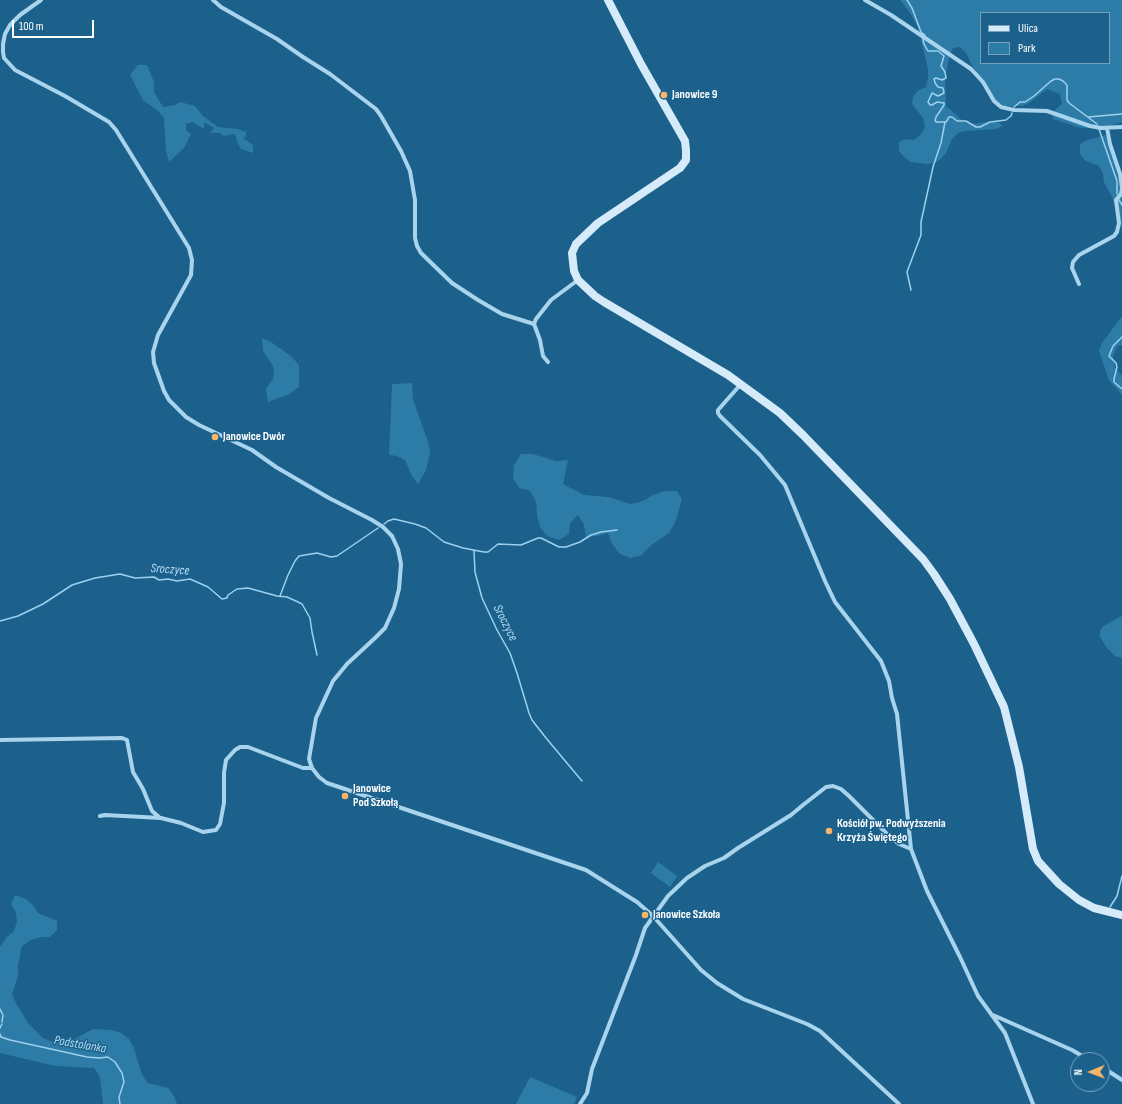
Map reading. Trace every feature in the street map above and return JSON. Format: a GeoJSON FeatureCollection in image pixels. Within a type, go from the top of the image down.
{"type":"FeatureCollection","features":[{"type":"Feature","properties":{"kind":"street"},"geometry":{"type":"LineString","coordinates":[[41,0],[20,15],[10,25],[5,34],[3,44],[4,58],[15,70],[65,96],[109,122],[116,130],[189,248],[193,266],[191,275],[158,335],[153,352],[154,363],[164,391],[169,400],[186,417],[199,425],[252,450],[276,467],[383,527],[392,536],[398,549],[401,564],[399,588],[394,608],[385,628],[347,664],[333,682],[316,718],[309,759],[312,768],[327,783],[586,870],[637,902],[653,916],[701,970],[717,983],[742,999],[807,1024],[820,1031],[900,1104]]}},
{"type":"Feature","properties":{"kind":"street"},"geometry":{"type":"LineString","coordinates":[[213,0],[221,7],[277,39],[330,74],[376,110],[401,151],[410,171],[415,200],[415,238],[421,253],[452,283],[478,300],[502,314],[534,324]]}},
{"type":"Feature","properties":{"kind":"street"},"geometry":{"type":"LineString","coordinates":[[608,0],[641,64],[685,141],[686,160],[680,168],[598,223],[576,244],[572,253],[574,271],[578,280],[591,293],[604,302],[710,364],[741,384],[780,413],[911,547],[934,574],[950,599],[974,644],[1004,707],[1019,767],[1033,849],[1038,861],[1059,884],[1079,900],[1094,908],[1122,915]]}},
{"type":"Feature","properties":{"kind":"street"},"geometry":{"type":"LineString","coordinates":[[865,0],[891,15],[971,69],[983,82],[994,101],[1001,107],[1014,110],[1047,111],[1080,124],[1107,128],[1122,127]]}},
{"type":"Feature","properties":{"kind":"street"},"geometry":{"type":"LineString","coordinates":[[1079,284],[1072,268],[1073,262],[1079,255],[1114,236],[1117,232],[1119,223],[1116,200],[1121,194],[1122,188],[1120,174],[1110,144],[1107,128]]}},
{"type":"Feature","properties":{"kind":"street"},"geometry":{"type":"LineString","coordinates":[[548,362],[545,360],[539,335],[534,324],[536,319],[551,300],[578,280]]}},
{"type":"Feature","properties":{"kind":"street"},"geometry":{"type":"LineString","coordinates":[[741,384],[718,410],[718,413],[760,455],[785,485],[825,581],[836,602],[880,661],[889,681],[897,714],[911,849],[927,891],[978,996],[1005,1033],[1033,1104]]}},
{"type":"Feature","properties":{"kind":"street"},"geometry":{"type":"LineString","coordinates":[[0,740],[122,738],[127,740],[133,772],[144,789],[152,811],[161,818]]}},
{"type":"Feature","properties":{"kind":"street"},"geometry":{"type":"LineString","coordinates":[[100,816],[161,818],[181,823],[203,832],[216,830],[220,824],[224,803],[224,773],[226,760],[240,747],[256,749],[303,768],[312,768]]}},
{"type":"Feature","properties":{"kind":"street"},"geometry":{"type":"LineString","coordinates":[[580,1104],[587,1093],[592,1069],[634,961],[645,928],[668,896],[687,878],[705,866],[724,858],[791,815],[826,787],[833,786],[841,789],[850,796],[890,837],[899,844],[911,849]]}},
{"type":"Feature","properties":{"kind":"street"},"geometry":{"type":"LineString","coordinates":[[993,1015],[1075,1052]]}},
{"type":"Feature","properties":{"kind":"street"},"geometry":{"type":"LineString","coordinates":[[1110,1072],[1122,1080]]}},
{"type":"Feature","properties":{"kind":"green space"},"geometry":{"type":"Polygon","coordinates":[[[900,0],[1122,0],[1122,122],[1110,126],[1081,128],[1053,119],[1053,113],[1062,104],[1060,94],[1047,89],[1029,103],[1022,106],[1006,106],[998,103],[981,83],[966,53],[960,47],[953,48],[950,54],[945,77],[946,106],[964,122],[972,124],[997,121],[1003,126],[996,129],[965,131],[958,133],[952,139],[946,153],[941,159],[934,163],[927,164],[911,162],[899,151],[899,142],[906,139],[914,140],[921,134],[925,127],[923,118],[912,104],[913,96],[919,90],[926,87],[928,78],[928,69],[918,28],[911,14],[900,0]]]}},
{"type":"Feature","properties":{"kind":"green space"},"geometry":{"type":"Polygon","coordinates":[[[138,65],[147,65],[154,82],[154,92],[163,107],[175,105],[180,102],[195,106],[203,116],[218,127],[238,129],[246,132],[246,136],[243,138],[253,145],[253,153],[241,149],[235,134],[224,136],[220,133],[210,133],[214,128],[204,122],[204,129],[192,122],[186,124],[186,130],[191,134],[184,148],[169,162],[166,150],[164,118],[157,110],[143,100],[130,75],[138,65]]]}},
{"type":"Feature","properties":{"kind":"green space"},"geometry":{"type":"Polygon","coordinates":[[[1106,135],[1122,190],[1122,229],[1112,197],[1104,182],[1103,174],[1099,166],[1084,160],[1080,153],[1080,144],[1087,140],[1106,135]]]}},
{"type":"Feature","properties":{"kind":"green space"},"geometry":{"type":"Polygon","coordinates":[[[1122,316],[1122,345],[1117,346],[1113,356],[1115,367],[1122,376],[1122,395],[1109,380],[1099,351],[1102,343],[1122,316]]]}},
{"type":"Feature","properties":{"kind":"green space"},"geometry":{"type":"Polygon","coordinates":[[[262,338],[271,342],[291,356],[299,365],[299,387],[290,394],[268,402],[266,389],[273,379],[274,372],[273,366],[263,351],[262,338]]]}},
{"type":"Feature","properties":{"kind":"green space"},"geometry":{"type":"Polygon","coordinates":[[[412,383],[413,399],[429,445],[430,453],[426,470],[418,484],[412,476],[405,460],[397,456],[389,455],[392,384],[412,383]]]}},
{"type":"Feature","properties":{"kind":"green space"},"geometry":{"type":"Polygon","coordinates":[[[521,454],[533,454],[556,461],[568,460],[563,484],[584,495],[608,497],[631,504],[643,501],[653,495],[665,491],[677,491],[682,499],[675,523],[669,533],[650,546],[642,555],[631,558],[620,554],[612,544],[608,533],[586,537],[584,525],[578,515],[570,523],[569,534],[559,540],[547,536],[540,527],[536,502],[530,491],[519,488],[513,478],[514,465],[521,454]]]}},
{"type":"Feature","properties":{"kind":"green space"},"geometry":{"type":"Polygon","coordinates":[[[1122,616],[1122,658],[1115,656],[1107,648],[1100,637],[1100,631],[1103,626],[1122,616]]]}},
{"type":"Feature","properties":{"kind":"green space"},"geometry":{"type":"Polygon","coordinates":[[[658,862],[677,876],[670,887],[651,873],[658,862]]]}},
{"type":"Feature","properties":{"kind":"green space"},"geometry":{"type":"Polygon","coordinates":[[[15,895],[26,899],[33,905],[38,913],[57,921],[57,930],[50,937],[41,937],[31,940],[22,946],[18,965],[18,976],[12,994],[28,1023],[43,1038],[53,1042],[74,1039],[93,1029],[112,1030],[121,1033],[129,1039],[134,1048],[142,1075],[148,1083],[168,1088],[174,1096],[177,1104],[103,1104],[100,1077],[94,1068],[55,1066],[0,1053],[0,947],[6,938],[14,931],[17,922],[16,913],[11,904],[15,895]]]}},
{"type":"Feature","properties":{"kind":"green space"},"geometry":{"type":"Polygon","coordinates":[[[530,1077],[577,1097],[574,1104],[516,1104],[530,1077]]]}},
{"type":"Feature","properties":{"kind":"waterway"},"geometry":{"type":"LineString","coordinates":[[907,0],[912,8],[921,32],[925,35]]}},
{"type":"Feature","properties":{"kind":"waterway"},"geometry":{"type":"LineString","coordinates":[[923,39],[928,51],[938,51],[944,56],[941,66],[945,72],[946,78],[942,80],[936,78],[934,79],[938,87],[943,88],[944,93],[938,96],[932,93],[928,102],[930,105],[937,102],[944,103],[935,121],[946,122],[949,117],[952,117],[957,121],[966,121],[976,127],[980,127],[990,122],[1006,120],[1012,113]]}},
{"type":"Feature","properties":{"kind":"waterway"},"geometry":{"type":"LineString","coordinates":[[1014,107],[1020,102],[1025,102],[1034,96],[1051,81],[1059,79],[1067,85],[1067,100],[1069,103],[1097,124]]}},
{"type":"Feature","properties":{"kind":"waterway"},"geometry":{"type":"LineString","coordinates":[[1088,117],[1122,114]]}},
{"type":"Feature","properties":{"kind":"waterway"},"geometry":{"type":"LineString","coordinates":[[911,290],[907,272],[921,235],[921,222],[945,122]]}},
{"type":"Feature","properties":{"kind":"waterway"},"geometry":{"type":"LineString","coordinates":[[1099,129],[1117,181],[1117,194]]}},
{"type":"Feature","properties":{"kind":"waterway"},"geometry":{"type":"LineString","coordinates":[[1119,200],[1122,205]]}},
{"type":"Feature","properties":{"kind":"waterway"},"geometry":{"type":"LineString","coordinates":[[1122,337],[1113,346],[1109,356],[1116,363],[1117,367],[1114,382],[1122,389]]}},
{"type":"Feature","properties":{"kind":"waterway"},"geometry":{"type":"LineString","coordinates":[[384,524],[394,519],[415,524],[426,528],[444,542],[463,548],[484,552],[488,552],[498,544],[521,545],[538,538],[559,547],[566,547],[580,542],[591,535],[617,530]]}},
{"type":"Feature","properties":{"kind":"waterway","name":"Sroczyce"},"geometry":{"type":"LineString","coordinates":[[280,596],[288,575],[299,556],[317,553],[331,557],[337,556],[378,528]]}},
{"type":"Feature","properties":{"kind":"waterway","name":"Sroczyce"},"geometry":{"type":"LineString","coordinates":[[474,551],[475,572],[482,598],[510,653],[532,720],[582,781]]}},
{"type":"Feature","properties":{"kind":"waterway","name":"Sroczyce"},"geometry":{"type":"LineString","coordinates":[[0,621],[18,616],[43,604],[72,585],[95,578],[120,574],[135,578],[154,577],[159,580],[168,579],[177,581],[190,579],[208,587],[222,599],[227,598],[228,595],[237,589],[248,588],[277,596],[287,597],[302,604],[310,618],[317,655]]}},
{"type":"Feature","properties":{"kind":"waterway"},"geometry":{"type":"LineString","coordinates":[[1110,907],[1117,896],[1122,876]]}},
{"type":"Feature","properties":{"kind":"waterway","name":"Podstolanka"},"geometry":{"type":"LineString","coordinates":[[0,1009],[3,1015],[2,1022]]}},
{"type":"Feature","properties":{"kind":"waterway","name":"Podstolanka"},"geometry":{"type":"LineString","coordinates":[[0,1028],[2,1024]]}},
{"type":"Feature","properties":{"kind":"waterway","name":"Podstolanka"},"geometry":{"type":"LineString","coordinates":[[0,1034],[1,1037],[10,1040],[87,1057],[108,1057],[115,1062],[122,1073],[124,1082],[119,1097],[120,1104]]}},
{"type":"Feature","properties":{"kind":"place","name":"Janowice 9"},"geometry":{"type":"Point","coordinates":[664,95]}},
{"type":"Feature","properties":{"kind":"place","name":"Janowice Dwór"},"geometry":{"type":"Point","coordinates":[215,437]}},
{"type":"Feature","properties":{"kind":"place","name":"Janowice Pod Szkołą"},"geometry":{"type":"Point","coordinates":[345,796]}},
{"type":"Feature","properties":{"kind":"place","name":"Kościół pw. Podwyższenia Krzyża Świętego"},"geometry":{"type":"Point","coordinates":[829,831]}},
{"type":"Feature","properties":{"kind":"place","name":"Janowice Szkoła"},"geometry":{"type":"Point","coordinates":[645,915]}}]}
